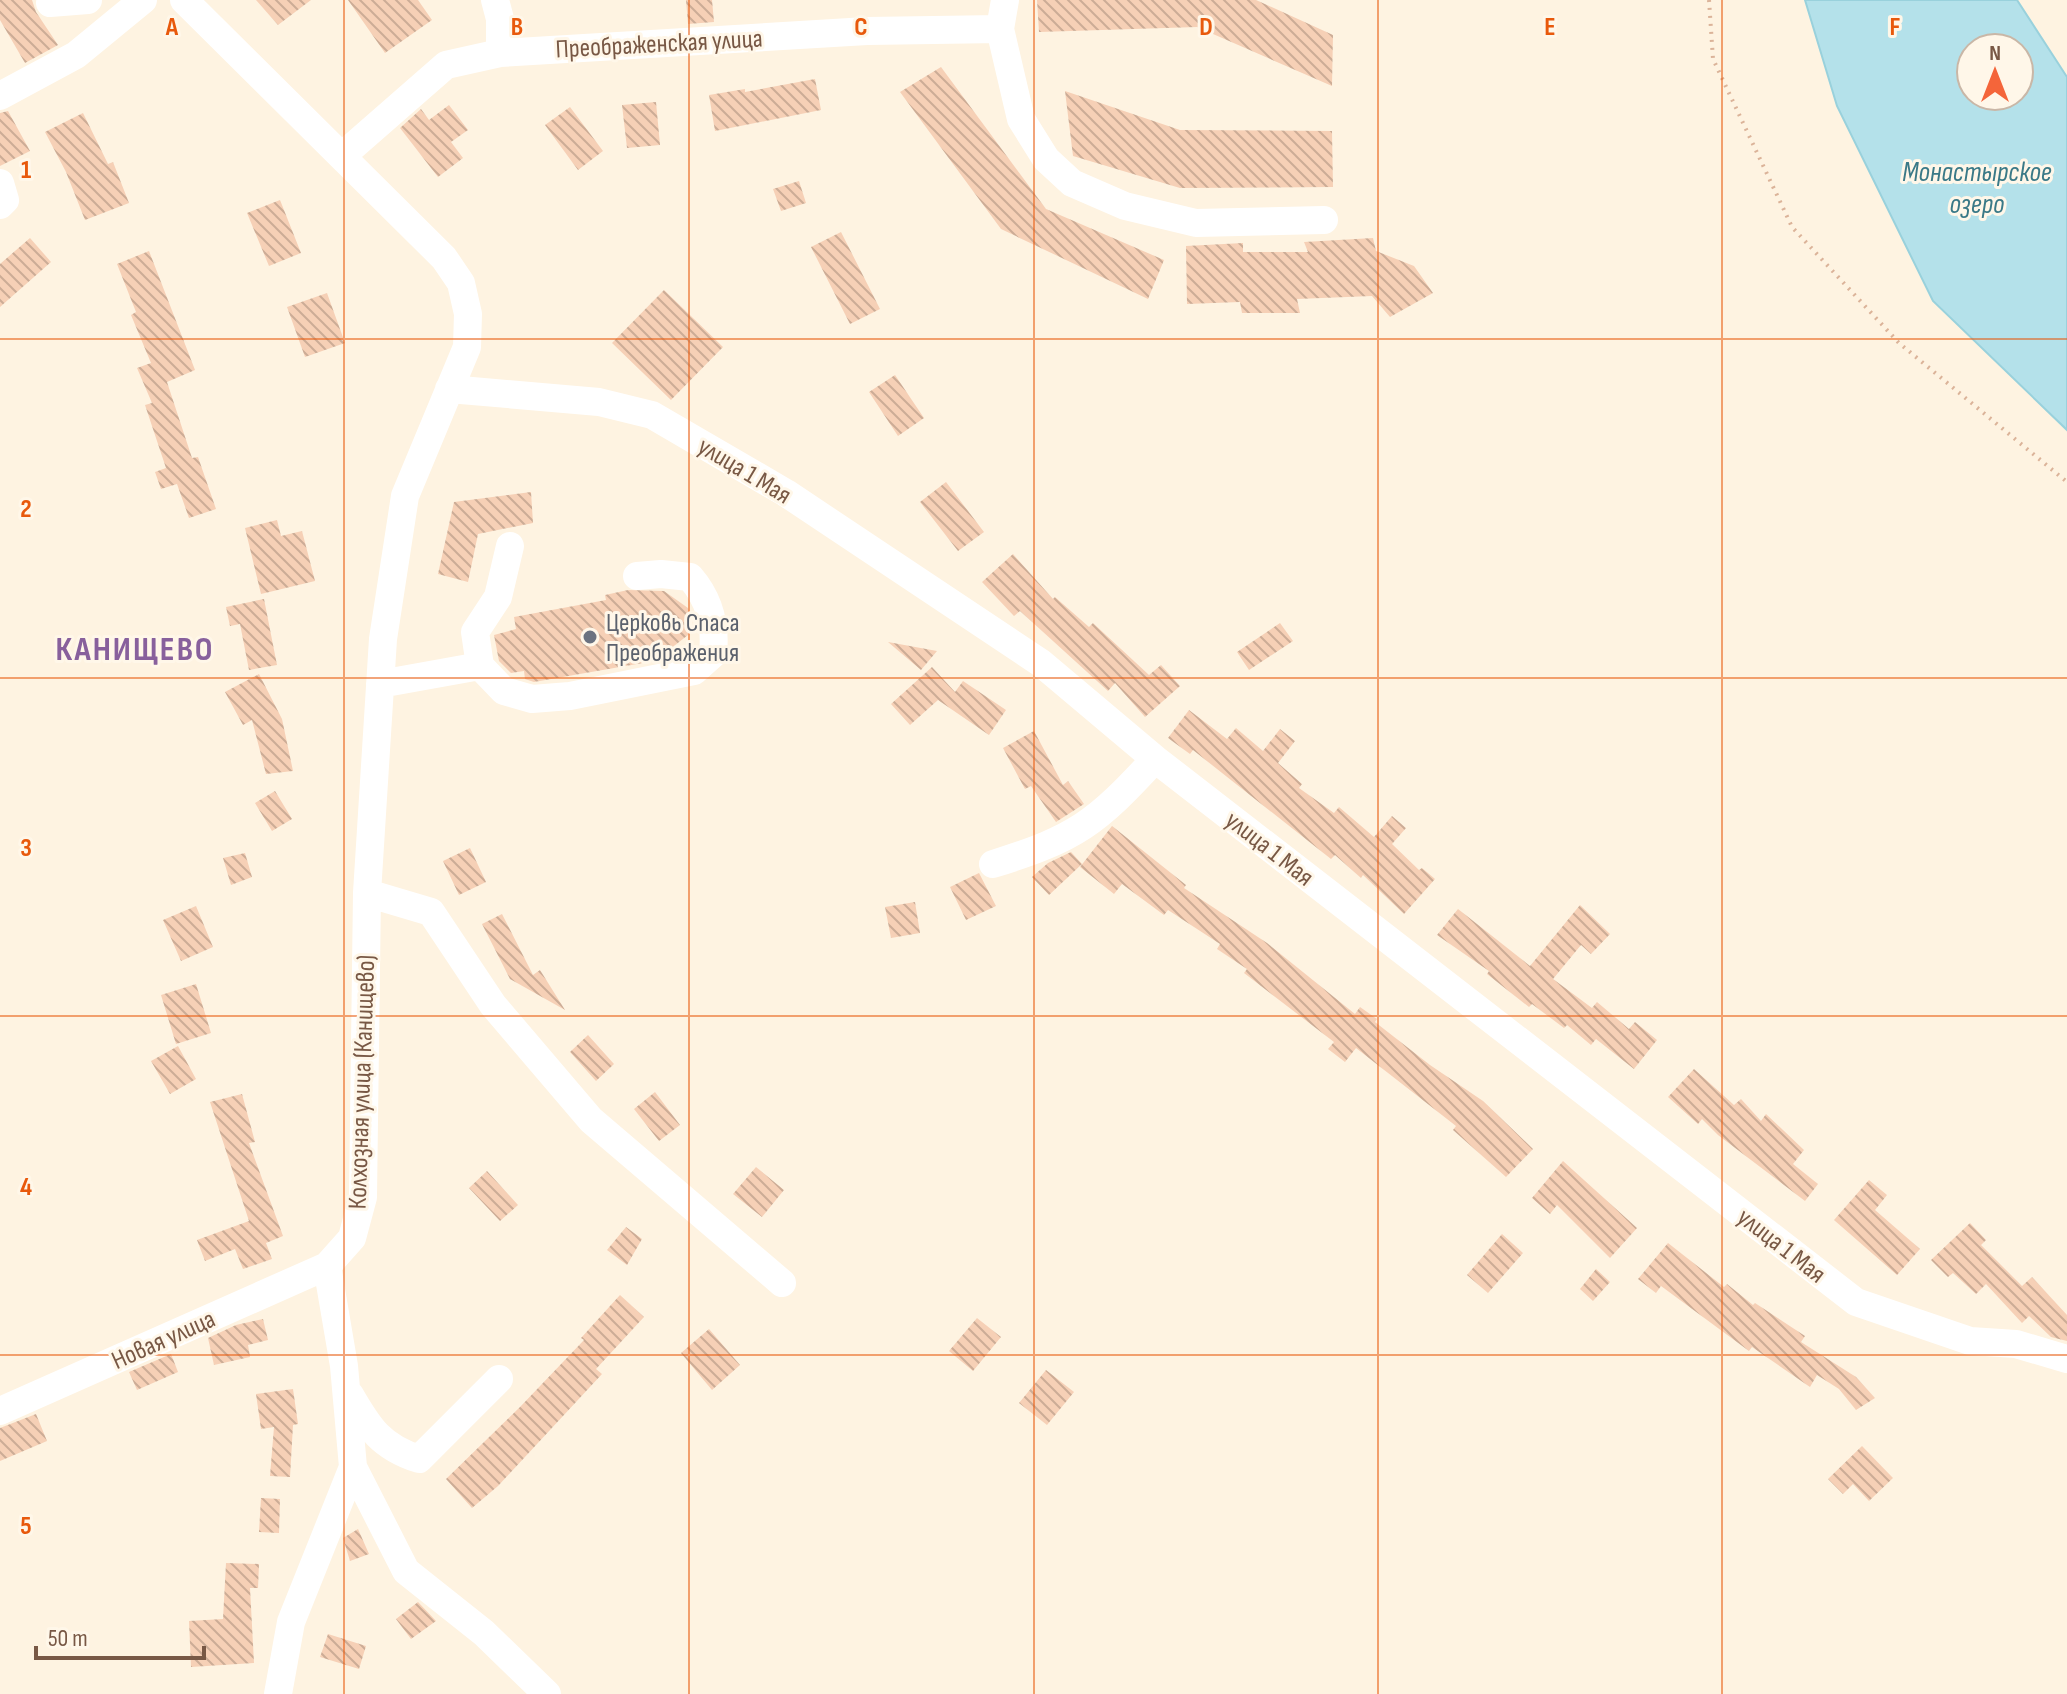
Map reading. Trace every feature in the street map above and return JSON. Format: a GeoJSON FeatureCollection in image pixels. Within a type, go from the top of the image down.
{"type":"FeatureCollection","features":[{"type":"Feature","properties":{"kind":"street"},"geometry":{"type":"LineString","coordinates":[[50,3],[88,0]]}},
{"type":"Feature","properties":{"kind":"street"},"geometry":{"type":"LineString","coordinates":[[0,96],[76,55],[143,0]]}},
{"type":"Feature","properties":{"kind":"street"},"geometry":{"type":"LineString","coordinates":[[184,0],[444,258],[461,283],[468,314],[467,347],[449,389]]}},
{"type":"Feature","properties":{"kind":"street"},"geometry":{"type":"LineString","coordinates":[[495,0],[500,19],[500,53]]}},
{"type":"Feature","properties":{"kind":"street"},"geometry":{"type":"LineString","coordinates":[[1005,0],[1000,29],[1021,119],[1046,159],[1072,183],[1125,206],[1196,223],[1324,220]]}},
{"type":"Feature","properties":{"kind":"street","name":"Преображенская улица"},"geometry":{"type":"LineString","coordinates":[[343,155],[446,65],[500,53],[867,31],[1000,29]]}},
{"type":"Feature","properties":{"kind":"street"},"geometry":{"type":"LineString","coordinates":[[0,183],[5,200],[0,205]]}},
{"type":"Feature","properties":{"kind":"street","name":"Колхозная улица (Канищево)"},"geometry":{"type":"LineString","coordinates":[[327,1266],[352,1238],[363,1197],[367,893],[383,639],[405,496],[449,389]]}},
{"type":"Feature","properties":{"kind":"street","name":"улица 1 Мая"},"geometry":{"type":"LineString","coordinates":[[449,389],[599,402],[652,415],[786,493],[1041,663],[1155,759],[1856,1302],[1970,1341],[2016,1344],[2067,1359]]}},
{"type":"Feature","properties":{"kind":"street"},"geometry":{"type":"LineString","coordinates":[[510,546],[498,597],[475,632],[480,666],[504,691],[532,699],[570,696],[694,671],[713,654],[716,629],[703,591],[690,577],[661,574],[637,576]]}},
{"type":"Feature","properties":{"kind":"street"},"geometry":{"type":"LineString","coordinates":[[380,684],[480,666]]}},
{"type":"Feature","properties":{"kind":"street"},"geometry":{"type":"LineString","coordinates":[[993,864],[1048,847],[1084,828],[1111,807],[1155,759]]}},
{"type":"Feature","properties":{"kind":"street"},"geometry":{"type":"LineString","coordinates":[[367,893],[431,912],[493,1005],[591,1120],[782,1283]]}},
{"type":"Feature","properties":{"kind":"street"},"geometry":{"type":"LineString","coordinates":[[327,1266],[346,1387],[353,1467],[406,1571],[484,1633],[547,1694]]}},
{"type":"Feature","properties":{"kind":"street","name":"Новая улица"},"geometry":{"type":"LineString","coordinates":[[0,1411],[327,1266]]}},
{"type":"Feature","properties":{"kind":"street"},"geometry":{"type":"LineString","coordinates":[[346,1387],[369,1428],[395,1451],[419,1459],[499,1379]]}},
{"type":"Feature","properties":{"kind":"street"},"geometry":{"type":"LineString","coordinates":[[278,1694],[291,1622],[353,1467]]}},
{"type":"Feature","properties":{"kind":"path"},"geometry":{"type":"LineString","coordinates":[[1709,0],[1713,59],[1792,227],[1899,343],[2067,482]]}},
{"type":"Feature","properties":{"kind":"water","name":"Монастырское озеро"},"geometry":{"type":"Polygon","coordinates":[[[1805,0],[2017,0],[2067,77],[2067,430],[1933,301],[1837,106],[1805,0]]]}},
{"type":"Feature","properties":{"kind":"building"},"geometry":{"type":"Polygon","coordinates":[[[0,0],[32,0],[36,12],[58,45],[25,63],[0,20],[0,0]]]}},
{"type":"Feature","properties":{"kind":"building"},"geometry":{"type":"Polygon","coordinates":[[[256,0],[311,0],[278,25],[256,0]]]}},
{"type":"Feature","properties":{"kind":"building"},"geometry":{"type":"Polygon","coordinates":[[[348,0],[418,0],[432,20],[385,53],[348,0]]]}},
{"type":"Feature","properties":{"kind":"building"},"geometry":{"type":"Polygon","coordinates":[[[686,0],[712,0],[714,22],[688,24],[686,0]]]}},
{"type":"Feature","properties":{"kind":"building"},"geometry":{"type":"Polygon","coordinates":[[[1037,0],[1256,0],[1333,35],[1332,86],[1197,27],[1039,32],[1037,0]]]}},
{"type":"Feature","properties":{"kind":"building"},"geometry":{"type":"Polygon","coordinates":[[[941,67],[1046,209],[1164,260],[1148,299],[1001,229],[900,92],[941,67]]]}},
{"type":"Feature","properties":{"kind":"building"},"geometry":{"type":"Polygon","coordinates":[[[815,79],[821,110],[715,131],[709,95],[745,89],[745,92],[815,79]]]}},
{"type":"Feature","properties":{"kind":"building"},"geometry":{"type":"Polygon","coordinates":[[[1065,91],[1180,130],[1332,131],[1333,187],[1180,188],[1073,156],[1065,91]]]}},
{"type":"Feature","properties":{"kind":"building"},"geometry":{"type":"Polygon","coordinates":[[[656,102],[660,145],[627,148],[622,105],[656,102]]]}},
{"type":"Feature","properties":{"kind":"building"},"geometry":{"type":"Polygon","coordinates":[[[449,105],[468,130],[451,142],[463,158],[438,177],[400,128],[421,109],[429,120],[449,105]]]}},
{"type":"Feature","properties":{"kind":"building"},"geometry":{"type":"Polygon","coordinates":[[[570,107],[603,151],[578,170],[545,125],[570,107]]]}},
{"type":"Feature","properties":{"kind":"building"},"geometry":{"type":"Polygon","coordinates":[[[8,111],[30,151],[0,166],[0,113],[8,111]]]}},
{"type":"Feature","properties":{"kind":"building"},"geometry":{"type":"Polygon","coordinates":[[[83,113],[108,164],[113,162],[129,203],[85,220],[66,172],[45,132],[83,113]]]}},
{"type":"Feature","properties":{"kind":"building"},"geometry":{"type":"Polygon","coordinates":[[[799,181],[806,203],[781,211],[773,189],[799,181]]]}},
{"type":"Feature","properties":{"kind":"building"},"geometry":{"type":"Polygon","coordinates":[[[280,200],[301,253],[269,266],[247,213],[280,200]]]}},
{"type":"Feature","properties":{"kind":"building"},"geometry":{"type":"Polygon","coordinates":[[[841,232],[880,309],[850,324],[811,247],[841,232]]]}},
{"type":"Feature","properties":{"kind":"building"},"geometry":{"type":"Polygon","coordinates":[[[30,238],[51,262],[0,307],[0,264],[30,238]]]}},
{"type":"Feature","properties":{"kind":"building"},"geometry":{"type":"Polygon","coordinates":[[[1373,238],[1376,251],[1414,266],[1433,293],[1390,317],[1372,296],[1297,299],[1300,313],[1242,313],[1240,302],[1187,304],[1186,246],[1243,243],[1243,252],[1308,252],[1304,242],[1373,238]]]}},
{"type":"Feature","properties":{"kind":"building"},"geometry":{"type":"Polygon","coordinates":[[[149,251],[195,370],[167,382],[192,458],[198,457],[216,509],[189,518],[177,484],[161,489],[155,472],[166,468],[145,405],[152,403],[137,368],[151,363],[131,315],[136,312],[117,264],[149,251]]]}},
{"type":"Feature","properties":{"kind":"building"},"geometry":{"type":"Polygon","coordinates":[[[664,290],[723,347],[671,400],[612,343],[664,290]]]}},
{"type":"Feature","properties":{"kind":"building"},"geometry":{"type":"Polygon","coordinates":[[[327,293],[345,343],[305,357],[287,307],[327,293]]]}},
{"type":"Feature","properties":{"kind":"building"},"geometry":{"type":"Polygon","coordinates":[[[895,375],[924,418],[898,436],[869,392],[895,375]]]}},
{"type":"Feature","properties":{"kind":"building"},"geometry":{"type":"Polygon","coordinates":[[[946,482],[984,532],[958,551],[920,502],[946,482]]]}},
{"type":"Feature","properties":{"kind":"building"},"geometry":{"type":"Polygon","coordinates":[[[531,492],[533,523],[478,534],[468,582],[438,574],[454,502],[531,492]]]}},
{"type":"Feature","properties":{"kind":"building"},"geometry":{"type":"Polygon","coordinates":[[[277,520],[281,536],[302,531],[315,581],[261,594],[245,528],[277,520]]]}},
{"type":"Feature","properties":{"kind":"building"},"geometry":{"type":"Polygon","coordinates":[[[1013,554],[1053,599],[1055,597],[1089,627],[1093,623],[1149,675],[1161,665],[1180,686],[1145,717],[1115,683],[1108,691],[1020,611],[1014,616],[982,582],[1013,554]]]}},
{"type":"Feature","properties":{"kind":"building","name":"Церковь Спаса Преображения"},"geometry":{"type":"Polygon","coordinates":[[[628,590],[664,591],[688,608],[692,624],[688,635],[674,646],[677,657],[534,682],[525,679],[524,671],[511,673],[499,661],[494,635],[516,629],[514,617],[606,600],[605,595],[628,590]]]}},
{"type":"Feature","properties":{"kind":"building"},"geometry":{"type":"Polygon","coordinates":[[[264,599],[277,665],[249,670],[240,624],[230,626],[226,607],[264,599]]]}},
{"type":"Feature","properties":{"kind":"building"},"geometry":{"type":"Polygon","coordinates":[[[1280,623],[1293,641],[1249,670],[1237,652],[1280,623]]]}},
{"type":"Feature","properties":{"kind":"building"},"geometry":{"type":"Polygon","coordinates":[[[888,642],[937,651],[921,670],[888,642]]]}},
{"type":"Feature","properties":{"kind":"building"},"geometry":{"type":"Polygon","coordinates":[[[932,667],[955,692],[963,681],[1006,710],[989,735],[938,700],[910,725],[891,704],[932,667]]]}},
{"type":"Feature","properties":{"kind":"building"},"geometry":{"type":"Polygon","coordinates":[[[259,674],[282,719],[293,771],[266,774],[252,720],[243,725],[225,692],[259,674]]]}},
{"type":"Feature","properties":{"kind":"building"},"geometry":{"type":"Polygon","coordinates":[[[1189,710],[1227,739],[1236,728],[1263,751],[1280,729],[1295,741],[1278,763],[1302,784],[1299,788],[1334,813],[1339,807],[1374,837],[1392,816],[1406,828],[1392,844],[1419,870],[1422,868],[1435,879],[1404,914],[1363,875],[1361,878],[1335,855],[1331,859],[1193,750],[1190,754],[1168,738],[1189,710]]]}},
{"type":"Feature","properties":{"kind":"building"},"geometry":{"type":"Polygon","coordinates":[[[1034,731],[1063,785],[1068,781],[1084,804],[1056,822],[1031,786],[1025,789],[1003,748],[1034,731]]]}},
{"type":"Feature","properties":{"kind":"building"},"geometry":{"type":"Polygon","coordinates":[[[275,791],[292,819],[272,831],[255,803],[275,791]]]}},
{"type":"Feature","properties":{"kind":"building"},"geometry":{"type":"Polygon","coordinates":[[[1112,826],[1186,885],[1184,888],[1267,943],[1355,1014],[1360,1007],[1377,1019],[1375,1022],[1430,1065],[1483,1101],[1533,1149],[1506,1177],[1453,1130],[1456,1126],[1356,1048],[1345,1062],[1328,1049],[1334,1042],[1244,973],[1247,969],[1217,949],[1220,944],[1168,910],[1164,915],[1122,884],[1114,894],[1080,867],[1112,826]]]}},
{"type":"Feature","properties":{"kind":"building"},"geometry":{"type":"Polygon","coordinates":[[[470,848],[486,882],[459,895],[443,861],[470,848]]]}},
{"type":"Feature","properties":{"kind":"building"},"geometry":{"type":"Polygon","coordinates":[[[1071,852],[1082,864],[1049,895],[1032,877],[1048,863],[1071,852]]]}},
{"type":"Feature","properties":{"kind":"building"},"geometry":{"type":"Polygon","coordinates":[[[245,853],[252,877],[231,885],[223,858],[245,853]]]}},
{"type":"Feature","properties":{"kind":"building"},"geometry":{"type":"Polygon","coordinates":[[[979,873],[996,906],[966,920],[950,887],[979,873]]]}},
{"type":"Feature","properties":{"kind":"building"},"geometry":{"type":"Polygon","coordinates":[[[915,902],[920,933],[891,938],[885,907],[915,902]]]}},
{"type":"Feature","properties":{"kind":"building"},"geometry":{"type":"Polygon","coordinates":[[[1580,905],[1610,934],[1591,954],[1581,945],[1553,979],[1592,1008],[1597,1002],[1629,1029],[1635,1022],[1657,1040],[1634,1069],[1596,1039],[1591,1045],[1567,1025],[1564,1028],[1532,1004],[1529,1007],[1487,974],[1489,971],[1437,935],[1458,909],[1530,966],[1580,905]]]}},
{"type":"Feature","properties":{"kind":"building"},"geometry":{"type":"Polygon","coordinates":[[[196,906],[213,947],[181,961],[163,920],[196,906]]]}},
{"type":"Feature","properties":{"kind":"building"},"geometry":{"type":"Polygon","coordinates":[[[502,914],[533,975],[540,970],[565,1010],[510,979],[482,924],[502,914]]]}},
{"type":"Feature","properties":{"kind":"building"},"geometry":{"type":"Polygon","coordinates":[[[196,984],[211,1033],[176,1044],[161,995],[196,984]]]}},
{"type":"Feature","properties":{"kind":"building"},"geometry":{"type":"Polygon","coordinates":[[[588,1035],[614,1064],[596,1081],[570,1052],[588,1035]]]}},
{"type":"Feature","properties":{"kind":"building"},"geometry":{"type":"Polygon","coordinates":[[[178,1046],[196,1079],[170,1094],[151,1061],[178,1046]]]}},
{"type":"Feature","properties":{"kind":"building"},"geometry":{"type":"Polygon","coordinates":[[[1694,1069],[1734,1105],[1741,1099],[1761,1121],[1766,1114],[1804,1150],[1793,1164],[1818,1184],[1805,1201],[1718,1135],[1702,1119],[1698,1124],[1668,1097],[1694,1069]]]}},
{"type":"Feature","properties":{"kind":"building"},"geometry":{"type":"Polygon","coordinates":[[[655,1092],[680,1125],[659,1141],[634,1109],[655,1092]]]}},
{"type":"Feature","properties":{"kind":"building"},"geometry":{"type":"Polygon","coordinates":[[[242,1094],[255,1142],[249,1143],[283,1236],[266,1243],[272,1259],[243,1269],[235,1249],[205,1261],[197,1240],[249,1221],[210,1102],[242,1094]]]}},
{"type":"Feature","properties":{"kind":"building"},"geometry":{"type":"Polygon","coordinates":[[[1563,1161],[1637,1228],[1610,1258],[1557,1205],[1550,1214],[1532,1198],[1563,1161]]]}},
{"type":"Feature","properties":{"kind":"building"},"geometry":{"type":"Polygon","coordinates":[[[756,1167],[784,1190],[762,1217],[733,1194],[756,1167]]]}},
{"type":"Feature","properties":{"kind":"building"},"geometry":{"type":"Polygon","coordinates":[[[487,1171],[518,1205],[500,1221],[469,1188],[487,1171]]]}},
{"type":"Feature","properties":{"kind":"building"},"geometry":{"type":"Polygon","coordinates":[[[1869,1180],[1887,1195],[1875,1210],[1920,1249],[1897,1275],[1834,1220],[1869,1180]]]}},
{"type":"Feature","properties":{"kind":"building"},"geometry":{"type":"Polygon","coordinates":[[[1970,1223],[1986,1240],[1981,1245],[2022,1286],[2032,1277],[2067,1315],[2067,1341],[2051,1337],[2029,1316],[2022,1323],[1986,1284],[1976,1294],[1953,1273],[1948,1277],[1931,1260],[1970,1223]]]}},
{"type":"Feature","properties":{"kind":"building"},"geometry":{"type":"Polygon","coordinates":[[[626,1227],[642,1239],[627,1265],[607,1250],[626,1227]]]}},
{"type":"Feature","properties":{"kind":"building"},"geometry":{"type":"Polygon","coordinates":[[[1502,1234],[1523,1253],[1488,1293],[1467,1275],[1502,1234]]]}},
{"type":"Feature","properties":{"kind":"building"},"geometry":{"type":"Polygon","coordinates":[[[1668,1243],[1724,1287],[1727,1284],[1753,1305],[1755,1303],[1805,1336],[1801,1342],[1856,1377],[1875,1398],[1856,1410],[1839,1389],[1817,1375],[1810,1387],[1752,1347],[1749,1351],[1661,1286],[1656,1293],[1638,1279],[1668,1243]]]}},
{"type":"Feature","properties":{"kind":"building"},"geometry":{"type":"Polygon","coordinates":[[[1596,1269],[1610,1282],[1593,1301],[1580,1289],[1596,1269]]]}},
{"type":"Feature","properties":{"kind":"building"},"geometry":{"type":"Polygon","coordinates":[[[620,1295],[644,1317],[596,1369],[602,1374],[498,1486],[472,1508],[446,1479],[584,1340],[581,1338],[620,1295]]]}},
{"type":"Feature","properties":{"kind":"building"},"geometry":{"type":"Polygon","coordinates":[[[977,1318],[1001,1337],[973,1371],[949,1351],[977,1318]]]}},
{"type":"Feature","properties":{"kind":"building"},"geometry":{"type":"Polygon","coordinates":[[[263,1319],[268,1340],[248,1345],[250,1357],[214,1365],[208,1338],[236,1325],[263,1319]]]}},
{"type":"Feature","properties":{"kind":"building"},"geometry":{"type":"Polygon","coordinates":[[[709,1329],[740,1365],[712,1390],[681,1353],[709,1329]]]}},
{"type":"Feature","properties":{"kind":"building"},"geometry":{"type":"Polygon","coordinates":[[[171,1354],[178,1372],[137,1390],[129,1372],[171,1354]]]}},
{"type":"Feature","properties":{"kind":"building"},"geometry":{"type":"Polygon","coordinates":[[[1046,1370],[1074,1392],[1047,1425],[1019,1403],[1046,1370]]]}},
{"type":"Feature","properties":{"kind":"building"},"geometry":{"type":"Polygon","coordinates":[[[293,1389],[298,1424],[293,1425],[290,1477],[270,1476],[274,1427],[261,1429],[256,1394],[293,1389]]]}},
{"type":"Feature","properties":{"kind":"building"},"geometry":{"type":"Polygon","coordinates":[[[36,1414],[47,1441],[0,1461],[0,1428],[36,1414]]]}},
{"type":"Feature","properties":{"kind":"building"},"geometry":{"type":"Polygon","coordinates":[[[1862,1446],[1893,1478],[1869,1501],[1853,1484],[1843,1494],[1828,1479],[1862,1446]]]}},
{"type":"Feature","properties":{"kind":"building"},"geometry":{"type":"Polygon","coordinates":[[[261,1498],[280,1499],[279,1533],[259,1532],[261,1498]]]}},
{"type":"Feature","properties":{"kind":"building"},"geometry":{"type":"Polygon","coordinates":[[[358,1529],[369,1554],[350,1561],[343,1538],[358,1529]]]}},
{"type":"Feature","properties":{"kind":"building"},"geometry":{"type":"Polygon","coordinates":[[[226,1563],[259,1564],[258,1588],[250,1588],[254,1663],[191,1667],[189,1621],[223,1619],[226,1563]]]}},
{"type":"Feature","properties":{"kind":"building"},"geometry":{"type":"Polygon","coordinates":[[[418,1602],[436,1621],[411,1639],[396,1619],[418,1602]]]}},
{"type":"Feature","properties":{"kind":"building"},"geometry":{"type":"Polygon","coordinates":[[[328,1634],[366,1646],[359,1669],[320,1657],[328,1634]]]}},
{"type":"Feature","properties":{"kind":"place","name":"Церковь Спаса Преображения"},"geometry":{"type":"Point","coordinates":[590,637]}},
{"type":"Feature","properties":{"kind":"district","name":"КАНИЩЕВО"},"geometry":{"type":"Point","coordinates":[135,648]}}]}
